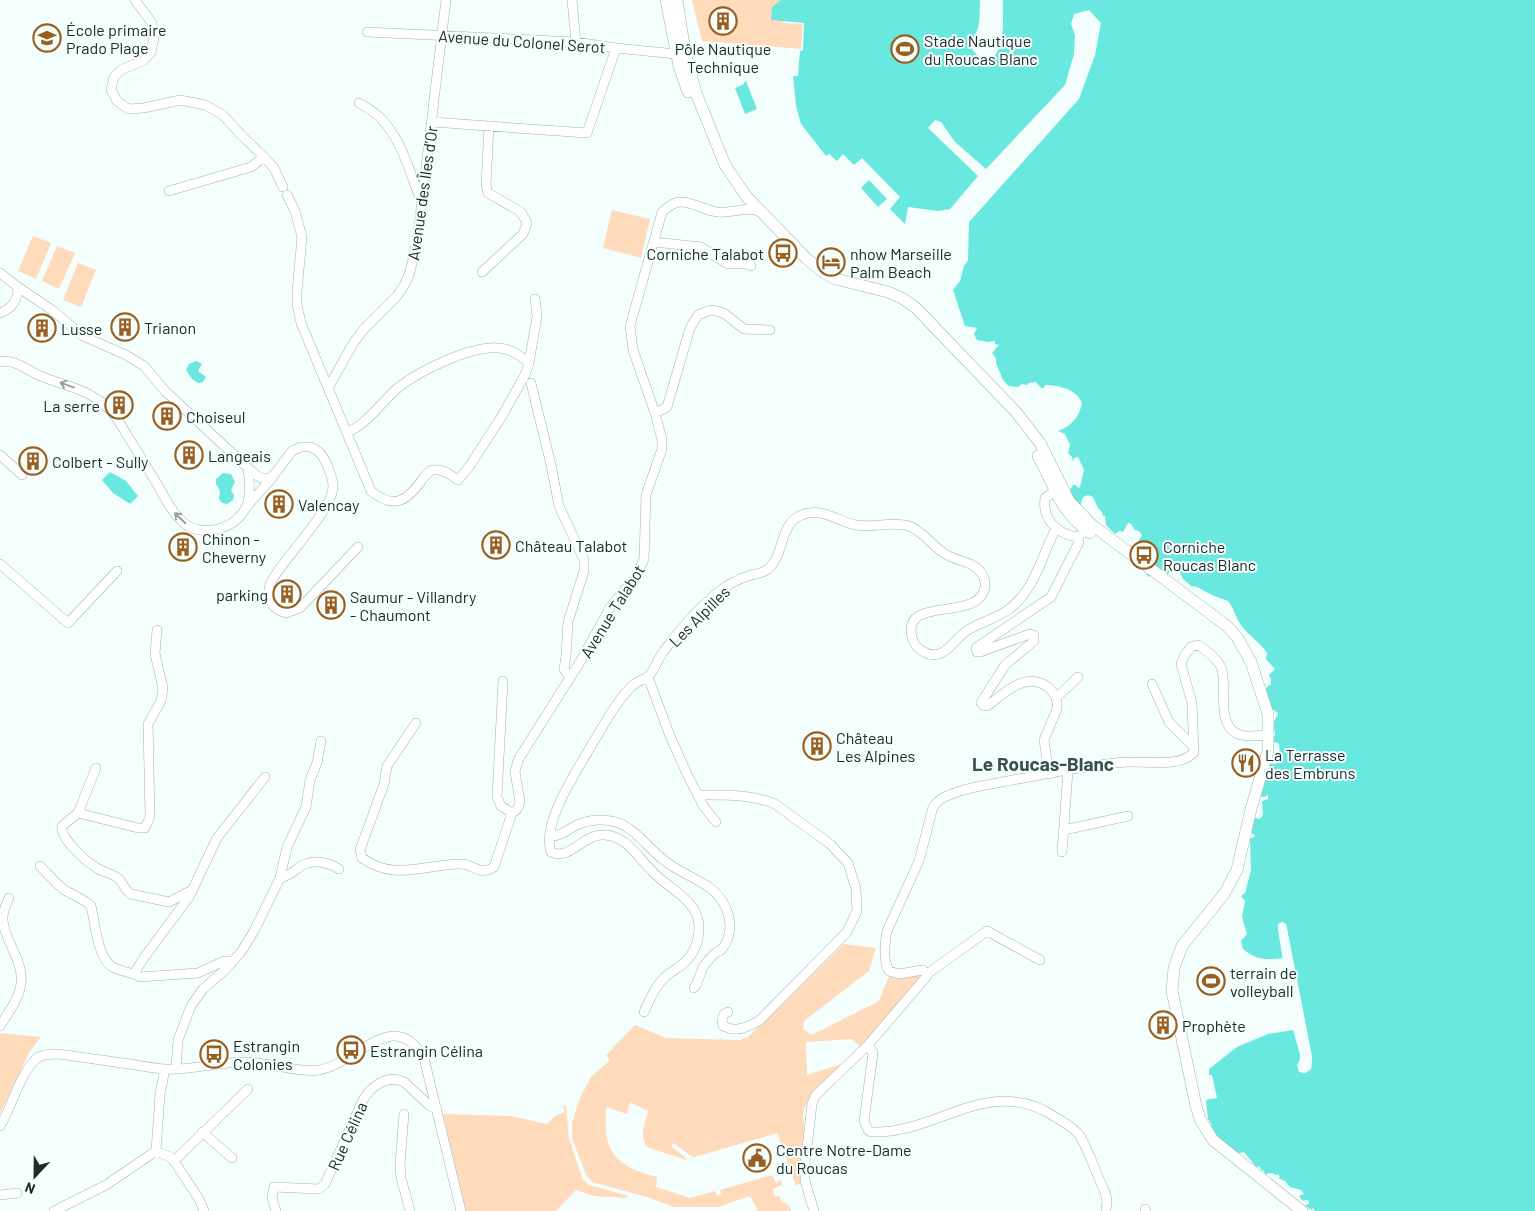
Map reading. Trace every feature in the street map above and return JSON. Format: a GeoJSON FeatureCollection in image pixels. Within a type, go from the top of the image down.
{"type":"FeatureCollection","features":[{"type":"Feature","properties":{"kind":"main road"},"geometry":{"type":"LineString","coordinates":[[666,0],[681,53],[725,165],[753,210],[824,273],[836,279],[888,292],[902,298],[916,308],[1029,427],[1040,443],[1074,520],[1085,531],[1223,631],[1232,641],[1244,664],[1266,735],[1268,754],[1251,809],[1237,870],[1224,894],[1182,946],[1174,968],[1172,991],[1196,1106],[1207,1132],[1220,1146],[1302,1211]]}},
{"type":"Feature","properties":{"kind":"main road"},"geometry":{"type":"LineString","coordinates":[[677,0],[681,53]]}},
{"type":"Feature","properties":{"kind":"main road"},"geometry":{"type":"LineString","coordinates":[[1060,490],[1079,513],[1085,531]]}},
{"type":"Feature","properties":{"kind":"main road"},"geometry":{"type":"LineString","coordinates":[[1266,735],[1242,819],[1231,869],[1223,884],[1178,940],[1168,965],[1166,992],[1194,1123],[1202,1137],[1214,1150],[1292,1211]]}},
{"type":"Feature","properties":{"kind":"street"},"geometry":{"type":"LineString","coordinates":[[135,0],[152,23],[154,38],[151,52],[144,60],[121,70],[114,76],[111,90],[117,101],[128,109],[144,108],[180,100],[205,105],[224,115],[274,168],[295,211],[302,237],[297,304],[301,323],[371,491],[380,499],[392,502],[407,499],[427,473],[434,470],[445,471],[458,480],[469,467],[502,416],[525,375],[529,363],[537,316],[535,299]]}},
{"type":"Feature","properties":{"kind":"street","name":"Avenue des Îles d'Or"},"geometry":{"type":"LineString","coordinates":[[328,388],[354,342],[364,329],[397,296],[410,272],[417,242],[446,0]]}},
{"type":"Feature","properties":{"kind":"street"},"geometry":{"type":"LineString","coordinates":[[572,0],[576,42]]}},
{"type":"Feature","properties":{"kind":"street","name":"Avenue du Colonel Serot"},"geometry":{"type":"LineString","coordinates":[[367,32],[576,42],[616,48],[681,53]]}},
{"type":"Feature","properties":{"kind":"street"},"geometry":{"type":"LineString","coordinates":[[432,122],[587,133],[616,48]]}},
{"type":"Feature","properties":{"kind":"street"},"geometry":{"type":"LineString","coordinates":[[359,103],[376,114],[390,129],[402,152],[422,204]]}},
{"type":"Feature","properties":{"kind":"street"},"geometry":{"type":"LineString","coordinates":[[482,272],[523,234],[527,223],[521,212],[488,193],[486,185],[489,126]]}},
{"type":"Feature","properties":{"kind":"street"},"geometry":{"type":"LineString","coordinates":[[169,192],[250,167],[264,157]]}},
{"type":"Feature","properties":{"kind":"street","name":"Avenue Talabot"},"geometry":{"type":"LineString","coordinates":[[530,384],[551,465],[559,506],[584,560],[584,571],[568,622],[564,669],[570,678],[611,606],[636,577],[644,559],[646,495],[662,449],[662,440],[633,350],[630,326],[662,212],[677,202],[687,203],[715,212],[729,213],[753,210]]}},
{"type":"Feature","properties":{"kind":"street"},"geometry":{"type":"LineString","coordinates":[[654,242],[701,247],[728,264],[747,264],[751,266]]}},
{"type":"Feature","properties":{"kind":"street"},"geometry":{"type":"LineString","coordinates":[[0,273],[52,310],[84,336],[144,366],[165,391],[248,468],[262,479],[269,479],[274,476]]}},
{"type":"Feature","properties":{"kind":"street"},"geometry":{"type":"LineString","coordinates":[[0,313],[15,303],[18,287]]}},
{"type":"Feature","properties":{"kind":"street"},"geometry":{"type":"LineString","coordinates":[[655,414],[667,407],[690,328],[698,316],[711,310],[717,311],[725,314],[744,329],[770,330]]}},
{"type":"Feature","properties":{"kind":"street"},"geometry":{"type":"LineString","coordinates":[[346,432],[359,426],[388,397],[408,381],[431,367],[461,355],[490,348],[500,348],[520,355],[529,363]]}},
{"type":"Feature","properties":{"kind":"street"},"geometry":{"type":"LineString","coordinates":[[0,362],[8,360],[39,375],[91,395],[107,406],[114,414],[171,510],[187,525],[196,529],[207,531],[222,529],[231,524],[274,476],[292,451],[301,447],[310,447],[318,451],[325,460],[333,487],[330,498],[322,512],[270,584],[268,595],[270,602],[277,609],[286,613],[300,608],[358,547]]}},
{"type":"Feature","properties":{"kind":"street"},"geometry":{"type":"LineString","coordinates":[[0,455],[22,475]]}},
{"type":"Feature","properties":{"kind":"street"},"geometry":{"type":"LineString","coordinates":[[246,508],[250,485],[248,468]]}},
{"type":"Feature","properties":{"kind":"street"},"geometry":{"type":"LineString","coordinates":[[1060,490],[1045,498],[1044,505],[1050,522],[1056,529],[1065,534],[1085,531]]}},
{"type":"Feature","properties":{"kind":"street","name":"Les Alpilles"},"geometry":{"type":"LineString","coordinates":[[550,836],[565,789],[616,706],[634,684],[648,677],[660,656],[676,635],[717,593],[739,580],[767,570],[772,564],[790,523],[805,514],[818,512],[848,523],[860,525],[905,525],[919,532],[948,556],[974,565],[980,570],[984,577],[985,585],[984,592],[979,600],[966,606],[926,612],[918,616],[914,621],[912,638],[915,644],[920,650],[936,655],[950,648],[967,630],[996,618],[1012,608],[1032,585],[1056,529]]}},
{"type":"Feature","properties":{"kind":"street"},"geometry":{"type":"LineString","coordinates":[[1049,774],[1044,740],[1057,709],[1057,697],[1052,690],[1040,682],[1027,680],[1020,682],[987,706],[982,705],[982,700],[1005,665],[1034,641],[1034,635],[1030,634],[980,652],[977,652],[976,648],[1051,597],[1085,531]]}},
{"type":"Feature","properties":{"kind":"street"},"geometry":{"type":"LineString","coordinates":[[0,564],[68,623],[117,571]]}},
{"type":"Feature","properties":{"kind":"street"},"geometry":{"type":"LineString","coordinates":[[78,813],[138,828],[145,828],[148,823],[150,817],[148,724],[160,701],[163,688],[155,654],[157,630]]}},
{"type":"Feature","properties":{"kind":"street"},"geometry":{"type":"LineString","coordinates":[[927,974],[923,970],[898,974],[889,972],[886,965],[886,938],[919,861],[932,807],[938,801],[947,796],[974,788],[1049,774],[1128,762],[1171,762],[1191,756],[1194,752],[1192,703],[1181,664],[1191,647],[1198,645],[1205,649],[1222,669],[1225,718],[1231,731],[1243,736],[1266,735]]}},
{"type":"Feature","properties":{"kind":"street"},"geometry":{"type":"LineString","coordinates":[[566,656],[572,664],[576,665],[580,662]]}},
{"type":"Feature","properties":{"kind":"street"},"geometry":{"type":"LineString","coordinates":[[1057,697],[1078,676]]}},
{"type":"Feature","properties":{"kind":"street"},"geometry":{"type":"LineString","coordinates":[[648,677],[670,736],[687,774],[704,807],[716,822]]}},
{"type":"Feature","properties":{"kind":"street"},"geometry":{"type":"LineString","coordinates":[[416,723],[387,766],[384,784],[360,850],[362,858],[370,864],[400,872],[461,864],[482,872],[488,871],[494,867],[512,813],[517,810],[520,802],[515,772],[518,760],[570,678]]}},
{"type":"Feature","properties":{"kind":"street"},"geometry":{"type":"LineString","coordinates":[[503,681],[497,797],[501,806],[512,813]]}},
{"type":"Feature","properties":{"kind":"street"},"geometry":{"type":"LineString","coordinates":[[1152,684],[1169,722],[1194,747]]}},
{"type":"Feature","properties":{"kind":"street"},"geometry":{"type":"LineString","coordinates":[[176,1068],[178,1040],[191,1006],[202,989],[233,961],[254,931],[280,878],[287,846],[306,807],[310,780],[317,763],[321,741]]}},
{"type":"Feature","properties":{"kind":"street"},"geometry":{"type":"LineString","coordinates":[[96,768],[78,813],[62,826],[63,836],[82,856],[96,867],[118,878],[126,891],[131,894],[169,902],[192,890]]}},
{"type":"Feature","properties":{"kind":"street"},"geometry":{"type":"LineString","coordinates":[[1062,852],[1068,771]]}},
{"type":"Feature","properties":{"kind":"street"},"geometry":{"type":"LineString","coordinates":[[134,974],[142,959],[189,897],[217,838],[265,777]]}},
{"type":"Feature","properties":{"kind":"street"},"geometry":{"type":"LineString","coordinates":[[699,795],[744,796],[766,800],[775,804],[840,852],[848,863],[856,889],[857,911],[847,932],[759,1021],[743,1028],[729,1029],[723,1026],[722,1021],[724,1014],[728,1012]]}},
{"type":"Feature","properties":{"kind":"street"},"geometry":{"type":"LineString","coordinates":[[1064,830],[1128,816]]}},
{"type":"Feature","properties":{"kind":"street"},"geometry":{"type":"LineString","coordinates":[[644,1012],[657,986],[665,976],[683,965],[691,956],[698,939],[699,918],[685,898],[656,876],[626,842],[614,836],[602,835],[590,838],[564,854],[557,855],[551,852],[548,845],[550,836],[562,834],[587,821],[598,820],[621,824],[640,837],[670,865],[709,888],[722,900],[729,916],[727,941],[720,951],[704,966],[694,988]]}},
{"type":"Feature","properties":{"kind":"street"},"geometry":{"type":"LineString","coordinates":[[280,878],[292,873],[304,864],[315,862],[322,862],[339,869]]}},
{"type":"Feature","properties":{"kind":"street"},"geometry":{"type":"LineString","coordinates":[[40,866],[62,888],[91,906],[98,944],[111,966],[140,977],[198,973],[224,961],[233,961]]}},
{"type":"Feature","properties":{"kind":"street"},"geometry":{"type":"LineString","coordinates":[[0,1026],[19,993],[21,982],[20,967],[2,920],[8,898]]}},
{"type":"Feature","properties":{"kind":"street"},"geometry":{"type":"LineString","coordinates":[[814,1211],[805,1182],[805,1165],[812,1104],[815,1096],[868,1045],[926,978],[927,974],[987,931],[1040,960]]}},
{"type":"Feature","properties":{"kind":"street"},"geometry":{"type":"LineString","coordinates":[[0,1126],[27,1069],[38,1058],[48,1054],[165,1069],[244,1062],[269,1063],[302,1070],[318,1070],[336,1064],[382,1038],[401,1037],[415,1046],[424,1058],[461,1211]]}},
{"type":"Feature","properties":{"kind":"street"},"geometry":{"type":"LineString","coordinates":[[868,1045],[872,1054],[864,1120],[868,1130],[871,1132],[894,1132],[976,1105],[1002,1101],[1013,1101],[1031,1106],[1048,1112],[1079,1136],[1105,1192],[1106,1211]]}},
{"type":"Feature","properties":{"kind":"street"},"geometry":{"type":"LineString","coordinates":[[156,1151],[160,1094],[165,1069]]}},
{"type":"Feature","properties":{"kind":"street","name":"Rue Célina"},"geometry":{"type":"LineString","coordinates":[[276,1211],[272,1198],[274,1186],[319,1189],[325,1184],[366,1094],[376,1085],[392,1078],[399,1080],[404,1082],[430,1106],[437,1109]]}},
{"type":"Feature","properties":{"kind":"street"},"geometry":{"type":"LineString","coordinates":[[174,1161],[248,1089]]}},
{"type":"Feature","properties":{"kind":"street"},"geometry":{"type":"LineString","coordinates":[[404,1114],[400,1164],[401,1178],[410,1211]]}},
{"type":"Feature","properties":{"kind":"street"},"geometry":{"type":"LineString","coordinates":[[202,1132],[232,1158]]}},
{"type":"Feature","properties":{"kind":"street"},"geometry":{"type":"LineString","coordinates":[[156,1151],[170,1157],[174,1161],[199,1199],[204,1211]]}},
{"type":"Feature","properties":{"kind":"street"},"geometry":{"type":"LineString","coordinates":[[54,1211],[106,1185],[156,1151]]}},
{"type":"Feature","properties":{"kind":"street"},"geometry":{"type":"LineString","coordinates":[[0,1195],[17,1193]]}},
{"type":"Feature","properties":{"kind":"shaded area"},"geometry":{"type":"Polygon","coordinates":[[[692,0],[785,0],[783,23],[803,24],[801,49],[702,41],[692,0]]]}},
{"type":"Feature","properties":{"kind":"shaded area"},"geometry":{"type":"Polygon","coordinates":[[[612,210],[650,219],[641,258],[603,248],[612,210]]]}},
{"type":"Feature","properties":{"kind":"shaded area"},"geometry":{"type":"Polygon","coordinates":[[[33,236],[51,243],[36,279],[18,271],[33,236]]]}},
{"type":"Feature","properties":{"kind":"shaded area"},"geometry":{"type":"Polygon","coordinates":[[[57,246],[75,253],[59,289],[42,281],[57,246]]]}},
{"type":"Feature","properties":{"kind":"shaded area"},"geometry":{"type":"Polygon","coordinates":[[[78,263],[96,270],[81,307],[63,300],[78,263]]]}},
{"type":"Feature","properties":{"kind":"shaded area"},"geometry":{"type":"Polygon","coordinates":[[[844,944],[876,948],[869,971],[804,1021],[803,1029],[812,1035],[879,1001],[889,976],[897,979],[920,975],[921,979],[861,1048],[852,1039],[806,1042],[807,1075],[845,1063],[816,1090],[808,1100],[803,1112],[805,1141],[801,1166],[801,1183],[796,1186],[777,1133],[695,1157],[674,1143],[671,1146],[686,1160],[647,1147],[643,1133],[648,1111],[630,1102],[627,1114],[606,1107],[607,1139],[614,1155],[633,1169],[657,1177],[656,1187],[690,1198],[715,1191],[717,1196],[721,1194],[720,1190],[772,1175],[776,1183],[781,1180],[782,1185],[773,1189],[775,1197],[779,1196],[782,1203],[788,1204],[791,1211],[754,1211],[758,1210],[750,1196],[718,1207],[674,1207],[650,1198],[592,1182],[586,1175],[572,1138],[572,1123],[580,1098],[591,1077],[610,1060],[606,1055],[635,1025],[666,1038],[740,1040],[748,1037],[844,944]]]}},
{"type":"Feature","properties":{"kind":"shaded area"},"geometry":{"type":"Polygon","coordinates":[[[0,1033],[41,1037],[30,1051],[0,1113],[0,1033]]]}},
{"type":"Feature","properties":{"kind":"shaded area"},"geometry":{"type":"Polygon","coordinates":[[[566,1105],[569,1139],[583,1180],[589,1185],[628,1196],[627,1198],[594,1196],[576,1190],[556,1211],[466,1211],[443,1114],[510,1116],[547,1124],[555,1116],[565,1112],[563,1106],[566,1105]]]}},
{"type":"Feature","properties":{"kind":"water"},"geometry":{"type":"Polygon","coordinates":[[[781,0],[980,0],[978,27],[970,41],[974,52],[983,58],[991,59],[996,54],[1002,40],[1003,0],[1535,0],[1535,1211],[1315,1211],[1313,1208],[1311,1210],[1305,1205],[1309,1204],[1309,1201],[1303,1201],[1299,1196],[1304,1194],[1301,1190],[1290,1187],[1285,1181],[1278,1178],[1280,1177],[1278,1174],[1265,1174],[1260,1167],[1258,1166],[1257,1168],[1244,1152],[1231,1155],[1210,1126],[1212,1125],[1208,1119],[1206,1100],[1217,1098],[1212,1075],[1209,1075],[1209,1069],[1237,1047],[1268,1034],[1293,1030],[1300,1054],[1299,1071],[1305,1073],[1311,1069],[1312,1057],[1286,924],[1278,925],[1283,958],[1266,959],[1257,957],[1243,949],[1241,941],[1247,934],[1242,917],[1245,901],[1241,896],[1245,893],[1251,870],[1250,839],[1255,836],[1251,832],[1253,817],[1259,819],[1263,816],[1262,801],[1268,799],[1268,795],[1260,796],[1261,788],[1264,788],[1266,763],[1276,764],[1280,758],[1279,744],[1275,742],[1273,744],[1275,733],[1273,724],[1278,713],[1272,709],[1265,690],[1271,685],[1269,675],[1275,669],[1266,659],[1267,653],[1264,649],[1241,625],[1228,601],[1191,586],[1183,579],[1177,568],[1164,576],[1154,579],[1151,575],[1148,577],[1136,549],[1134,550],[1131,547],[1136,546],[1142,535],[1139,531],[1135,530],[1128,523],[1123,532],[1119,531],[1115,534],[1106,525],[1105,516],[1103,516],[1093,497],[1088,495],[1083,497],[1080,506],[1064,491],[1070,490],[1073,485],[1076,485],[1078,488],[1080,487],[1084,470],[1078,457],[1074,458],[1073,462],[1072,457],[1068,453],[1070,445],[1065,434],[1058,431],[1067,427],[1077,417],[1082,403],[1076,394],[1055,386],[1045,385],[1044,388],[1041,388],[1036,382],[1027,385],[1022,384],[1018,387],[1009,386],[1003,380],[996,363],[996,358],[992,353],[999,345],[995,344],[995,341],[977,340],[974,334],[977,328],[965,326],[953,290],[960,281],[964,266],[968,260],[969,222],[1079,99],[1095,55],[1101,23],[1089,10],[1074,14],[1071,24],[1075,35],[1074,54],[1065,85],[986,169],[955,142],[941,122],[935,120],[928,128],[978,176],[950,209],[938,211],[908,207],[905,224],[890,209],[900,197],[862,158],[854,165],[843,154],[837,161],[829,154],[826,156],[801,124],[796,106],[793,76],[798,76],[800,51],[803,50],[804,23],[771,20],[772,7],[781,0]]]}},
{"type":"Feature","properties":{"kind":"water"},"geometry":{"type":"Polygon","coordinates":[[[746,81],[757,109],[745,114],[735,88],[746,81]]]}},
{"type":"Feature","properties":{"kind":"water"},"geometry":{"type":"Polygon","coordinates":[[[869,180],[887,199],[878,207],[861,188],[869,180]]]}},
{"type":"Feature","properties":{"kind":"water"},"geometry":{"type":"Polygon","coordinates":[[[196,361],[202,364],[198,371],[206,377],[203,382],[198,383],[192,379],[186,370],[189,364],[196,361]]]}},
{"type":"Feature","properties":{"kind":"water"},"geometry":{"type":"Polygon","coordinates":[[[110,472],[126,481],[138,496],[130,504],[113,493],[102,480],[110,472]]]}},
{"type":"Feature","properties":{"kind":"water"},"geometry":{"type":"Polygon","coordinates":[[[223,473],[231,474],[235,482],[231,490],[234,495],[233,500],[227,504],[222,503],[219,499],[220,491],[216,484],[216,479],[223,473]]]}},
{"type":"Feature","properties":{"kind":"pier"},"geometry":{"type":"Polygon","coordinates":[[[1282,922],[1286,924],[1312,1057],[1311,1069],[1305,1073],[1299,1072],[1297,1065],[1300,1060],[1300,1054],[1293,1028],[1299,1040],[1302,1054],[1302,1060],[1299,1065],[1301,1069],[1309,1068],[1309,1057],[1284,926],[1282,925],[1280,930],[1285,958],[1283,960],[1278,930],[1278,924],[1282,922]]]}},
{"type":"Feature","properties":{"kind":"place","name":"Pôle Nautique Technique"},"geometry":{"type":"Point","coordinates":[723,21]}},
{"type":"Feature","properties":{"kind":"place","name":"École primaire Prado Plage"},"geometry":{"type":"Point","coordinates":[47,38]}},
{"type":"Feature","properties":{"kind":"place","name":"Stade Nautique du Roucas Blanc"},"geometry":{"type":"Point","coordinates":[905,49]}},
{"type":"Feature","properties":{"kind":"place","name":"Corniche Talabot"},"geometry":{"type":"Point","coordinates":[783,253]}},
{"type":"Feature","properties":{"kind":"place","name":"nhow Marseille Palm Beach"},"geometry":{"type":"Point","coordinates":[831,262]}},
{"type":"Feature","properties":{"kind":"place","name":"Trianon"},"geometry":{"type":"Point","coordinates":[125,327]}},
{"type":"Feature","properties":{"kind":"place","name":"Lusse"},"geometry":{"type":"Point","coordinates":[42,328]}},
{"type":"Feature","properties":{"kind":"place","name":"La serre"},"geometry":{"type":"Point","coordinates":[119,405]}},
{"type":"Feature","properties":{"kind":"place","name":"Choiseul"},"geometry":{"type":"Point","coordinates":[167,416]}},
{"type":"Feature","properties":{"kind":"place","name":"Langeais"},"geometry":{"type":"Point","coordinates":[189,455]}},
{"type":"Feature","properties":{"kind":"place","name":"Colbert - Sully"},"geometry":{"type":"Point","coordinates":[33,461]}},
{"type":"Feature","properties":{"kind":"place","name":"Valencay"},"geometry":{"type":"Point","coordinates":[279,504]}},
{"type":"Feature","properties":{"kind":"place","name":"Château Talabot"},"geometry":{"type":"Point","coordinates":[496,545]}},
{"type":"Feature","properties":{"kind":"place","name":"Chinon - Cheverny"},"geometry":{"type":"Point","coordinates":[183,547]}},
{"type":"Feature","properties":{"kind":"place","name":"Corniche Roucas Blanc"},"geometry":{"type":"Point","coordinates":[1144,555]}},
{"type":"Feature","properties":{"kind":"place","name":"parking"},"geometry":{"type":"Point","coordinates":[287,594]}},
{"type":"Feature","properties":{"kind":"place","name":"Saumur - Villandry - Chaumont"},"geometry":{"type":"Point","coordinates":[331,605]}},
{"type":"Feature","properties":{"kind":"place","name":"Château Les Alpines"},"geometry":{"type":"Point","coordinates":[817,746]}},
{"type":"Feature","properties":{"kind":"place","name":"La Terrasse des Embruns"},"geometry":{"type":"Point","coordinates":[1246,763]}},
{"type":"Feature","properties":{"kind":"place","name":"terrain de volleyball"},"geometry":{"type":"Point","coordinates":[1211,981]}},
{"type":"Feature","properties":{"kind":"place","name":"Prophète"},"geometry":{"type":"Point","coordinates":[1163,1025]}},
{"type":"Feature","properties":{"kind":"place","name":"Estrangin Célina"},"geometry":{"type":"Point","coordinates":[351,1050]}},
{"type":"Feature","properties":{"kind":"place","name":"Estrangin Colonies"},"geometry":{"type":"Point","coordinates":[214,1054]}},
{"type":"Feature","properties":{"kind":"place","name":"Centre Notre-Dame du Roucas"},"geometry":{"type":"Point","coordinates":[757,1158]}},
{"type":"Feature","properties":{"kind":"district","name":"Le Roucas-Blanc"},"geometry":{"type":"Point","coordinates":[1043,763]}}]}
